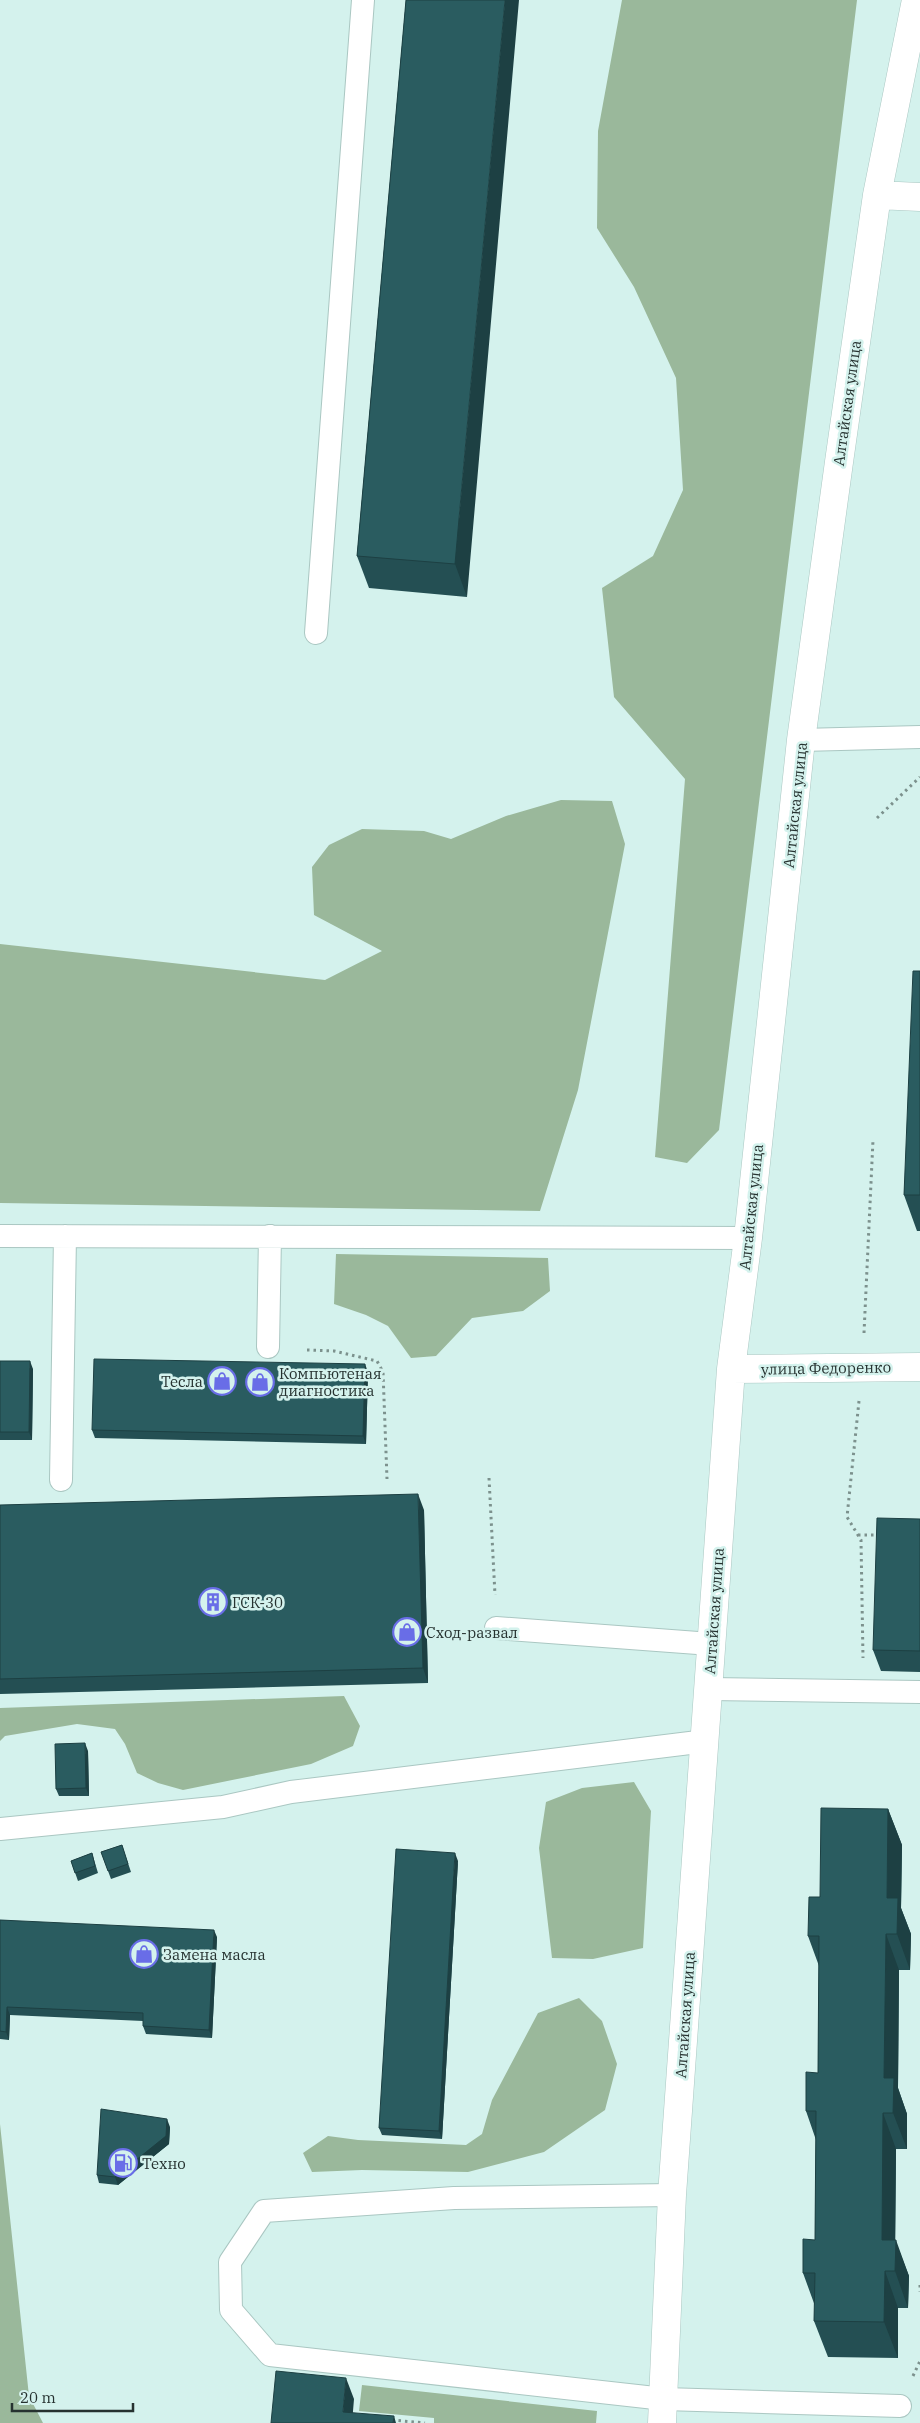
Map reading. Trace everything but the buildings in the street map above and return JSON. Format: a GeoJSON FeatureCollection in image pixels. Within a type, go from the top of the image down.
{"type":"FeatureCollection","features":[{"type":"Feature","properties":{"kind":"main road","name":"Алтайская улица"},"geometry":{"type":"LineString","coordinates":[[663,2411],[672,2195],[706,1741],[711,1644],[731,1369],[748,1238],[801,740],[877,195],[916,0]]}},
{"type":"Feature","properties":{"kind":"main road"},"geometry":{"type":"LineString","coordinates":[[877,195],[920,197]]}},
{"type":"Feature","properties":{"kind":"main road","name":"улица Федоренко"},"geometry":{"type":"LineString","coordinates":[[731,1369],[920,1367]]}},
{"type":"Feature","properties":{"kind":"lane"},"geometry":{"type":"LineString","coordinates":[[316,633],[363,0]]}},
{"type":"Feature","properties":{"kind":"lane"},"geometry":{"type":"LineString","coordinates":[[801,740],[920,737]]}},
{"type":"Feature","properties":{"kind":"lane"},"geometry":{"type":"LineString","coordinates":[[0,1236],[748,1238]]}},
{"type":"Feature","properties":{"kind":"lane"},"geometry":{"type":"LineString","coordinates":[[61,1480],[65,1236]]}},
{"type":"Feature","properties":{"kind":"lane"},"geometry":{"type":"LineString","coordinates":[[268,1347],[270,1236]]}},
{"type":"Feature","properties":{"kind":"lane"},"geometry":{"type":"LineString","coordinates":[[496,1628],[711,1644]]}},
{"type":"Feature","properties":{"kind":"lane"},"geometry":{"type":"LineString","coordinates":[[709,1689],[920,1692]]}},
{"type":"Feature","properties":{"kind":"lane"},"geometry":{"type":"LineString","coordinates":[[0,1829],[223,1807],[291,1792],[706,1741]]}},
{"type":"Feature","properties":{"kind":"lane"},"geometry":{"type":"LineString","coordinates":[[672,2195],[454,2198],[264,2211],[230,2262],[231,2310],[270,2355],[663,2411],[900,2406]]}},
{"type":"Feature","properties":{"kind":"path"},"geometry":{"type":"LineString","coordinates":[[877,818],[920,777]]}},
{"type":"Feature","properties":{"kind":"path"},"geometry":{"type":"LineString","coordinates":[[864,1691],[861,1540],[847,1518],[863,1367],[873,1140]]}},
{"type":"Feature","properties":{"kind":"path"},"geometry":{"type":"LineString","coordinates":[[307,1350],[334,1352],[378,1361],[383,1372],[387,1479]]}},
{"type":"Feature","properties":{"kind":"path"},"geometry":{"type":"LineString","coordinates":[[489,1478],[496,1628]]}},
{"type":"Feature","properties":{"kind":"path"},"geometry":{"type":"LineString","coordinates":[[858,1535],[884,1535]]}},
{"type":"Feature","properties":{"kind":"path"},"geometry":{"type":"LineString","coordinates":[[920,2285],[920,2292]]}},
{"type":"Feature","properties":{"kind":"path"},"geometry":{"type":"LineString","coordinates":[[389,2420],[425,2423]]}},
{"type":"Feature","properties":{"kind":"green space"},"geometry":{"type":"Polygon","coordinates":[[[622,0],[857,0],[719,1130],[687,1163],[655,1157],[685,779],[614,697],[602,588],[653,556],[683,490],[676,378],[634,287],[597,228],[598,131],[622,0]]]}},
{"type":"Feature","properties":{"kind":"green space"},"geometry":{"type":"Polygon","coordinates":[[[561,800],[612,801],[625,844],[578,1090],[540,1211],[0,1203],[0,944],[325,980],[382,951],[314,915],[312,867],[329,845],[362,829],[424,831],[451,839],[506,816],[561,800]]]}},
{"type":"Feature","properties":{"kind":"green space"},"geometry":{"type":"Polygon","coordinates":[[[336,1254],[548,1258],[550,1291],[523,1311],[472,1318],[436,1356],[411,1358],[388,1326],[366,1315],[334,1304],[336,1254]]]}},
{"type":"Feature","properties":{"kind":"green space"},"geometry":{"type":"Polygon","coordinates":[[[344,1696],[360,1726],[353,1746],[311,1764],[183,1790],[158,1783],[137,1773],[125,1744],[115,1729],[77,1724],[5,1736],[0,1741],[0,1708],[344,1696]]]}},
{"type":"Feature","properties":{"kind":"green space"},"geometry":{"type":"Polygon","coordinates":[[[634,1782],[651,1811],[643,1948],[593,1959],[552,1958],[539,1848],[546,1802],[582,1788],[634,1782]]]}},
{"type":"Feature","properties":{"kind":"green space"},"geometry":{"type":"Polygon","coordinates":[[[579,1998],[602,2021],[617,2064],[605,2110],[544,2152],[468,2172],[362,2170],[312,2172],[303,2153],[328,2136],[358,2140],[466,2145],[482,2134],[492,2100],[538,2013],[579,1998]]]}},
{"type":"Feature","properties":{"kind":"green space"},"geometry":{"type":"Polygon","coordinates":[[[0,2124],[29,2396],[43,2423],[0,2423],[0,2124]]]}},
{"type":"Feature","properties":{"kind":"green space"},"geometry":{"type":"Polygon","coordinates":[[[362,2385],[597,2411],[596,2423],[434,2423],[434,2418],[359,2411],[362,2385]]]}},
{"type":"Feature","properties":{"kind":"place","name":"Тесла"},"geometry":{"type":"Point","coordinates":[222,1381]}},
{"type":"Feature","properties":{"kind":"place","name":"Компьютеная диагностика"},"geometry":{"type":"Point","coordinates":[260,1382]}},
{"type":"Feature","properties":{"kind":"place","name":"ГСК-30"},"geometry":{"type":"Point","coordinates":[213,1602]}},
{"type":"Feature","properties":{"kind":"place","name":"Сход-развал"},"geometry":{"type":"Point","coordinates":[407,1632]}},
{"type":"Feature","properties":{"kind":"place","name":"Замена масла"},"geometry":{"type":"Point","coordinates":[144,1954]}},
{"type":"Feature","properties":{"kind":"place","name":"Техно"},"geometry":{"type":"Point","coordinates":[123,2163]}}]}
